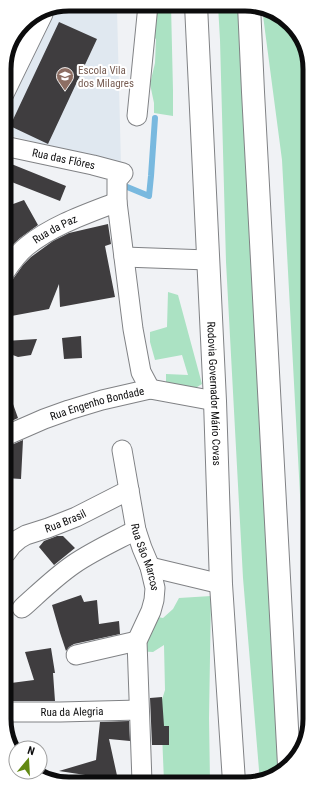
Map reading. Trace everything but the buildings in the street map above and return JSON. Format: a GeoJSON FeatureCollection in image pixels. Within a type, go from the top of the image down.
{"type":"FeatureCollection","features":[{"type":"Feature","properties":{"kind":"highway","name":"Rodovia Governador Mário Covas"},"geometry":{"type":"LineString","coordinates":[[196,11],[215,401],[221,584],[234,777]]}},
{"type":"Feature","properties":{"kind":"highway"},"geometry":{"type":"LineString","coordinates":[[249,11],[252,92],[289,757]]}},
{"type":"Feature","properties":{"kind":"street"},"geometry":{"type":"LineString","coordinates":[[137,116],[147,11]]}},
{"type":"Feature","properties":{"kind":"street"},"geometry":{"type":"LineString","coordinates":[[11,80],[41,19]]}},
{"type":"Feature","properties":{"kind":"street","name":"Rua das Flôres"},"geometry":{"type":"LineString","coordinates":[[11,147],[93,165],[118,187]]}},
{"type":"Feature","properties":{"kind":"street"},"geometry":{"type":"LineString","coordinates":[[118,187],[124,257],[140,372],[150,389]]}},
{"type":"Feature","properties":{"kind":"street","name":"Rua da Paz"},"geometry":{"type":"LineString","coordinates":[[11,263],[16,256],[27,246],[69,221],[118,187]]}},
{"type":"Feature","properties":{"kind":"street"},"geometry":{"type":"LineString","coordinates":[[124,257],[208,260]]}},
{"type":"Feature","properties":{"kind":"street","name":"Rua Engenho Bondade"},"geometry":{"type":"LineString","coordinates":[[11,433],[69,410],[102,400],[150,389],[215,401]]}},
{"type":"Feature","properties":{"kind":"street","name":"Rua São Marcos"},"geometry":{"type":"LineString","coordinates":[[122,450],[136,530],[150,567],[155,588],[151,611],[137,641],[142,777]]}},
{"type":"Feature","properties":{"kind":"street","name":"Rua Brasil"},"geometry":{"type":"LineString","coordinates":[[11,546],[26,535],[76,517],[129,490]]}},
{"type":"Feature","properties":{"kind":"street"},"geometry":{"type":"LineString","coordinates":[[22,608],[52,580],[74,564],[136,530]]}},
{"type":"Feature","properties":{"kind":"street"},"geometry":{"type":"LineString","coordinates":[[150,567],[221,584]]}},
{"type":"Feature","properties":{"kind":"street"},"geometry":{"type":"LineString","coordinates":[[76,655],[137,641]]}},
{"type":"Feature","properties":{"kind":"street","name":"Rua da Alegria"},"geometry":{"type":"LineString","coordinates":[[11,712],[139,710]]}},
{"type":"Feature","properties":{"kind":"shaded area","name":"Escola Vila dos Milagres"},"geometry":{"type":"Polygon","coordinates":[[[69,11],[117,11],[121,164],[11,136],[11,89],[49,15],[69,11]]]}},
{"type":"Feature","properties":{"kind":"green space"},"geometry":{"type":"Polygon","coordinates":[[[151,11],[171,11],[173,116],[154,113],[154,103],[150,84],[155,63],[156,39],[141,27],[151,11]]]}},
{"type":"Feature","properties":{"kind":"green space"},"geometry":{"type":"Polygon","coordinates":[[[218,11],[240,11],[280,765],[267,773],[259,775],[243,578],[226,262],[218,11]]]}},
{"type":"Feature","properties":{"kind":"green space"},"geometry":{"type":"Polygon","coordinates":[[[263,14],[283,25],[291,34],[299,47],[303,62],[303,550],[282,160],[263,14]]]}},
{"type":"Feature","properties":{"kind":"green space"},"geometry":{"type":"Polygon","coordinates":[[[168,292],[178,295],[202,384],[176,400],[149,400],[149,388],[166,384],[166,374],[188,375],[182,355],[155,360],[150,342],[150,332],[167,327],[168,292]]]}},
{"type":"Feature","properties":{"kind":"green space"},"geometry":{"type":"Polygon","coordinates":[[[211,596],[209,718],[210,777],[164,777],[162,733],[156,719],[165,690],[164,645],[153,652],[135,651],[153,616],[163,618],[173,609],[179,598],[211,596]]]}},
{"type":"Feature","properties":{"kind":"green space"},"geometry":{"type":"Polygon","coordinates":[[[303,719],[300,736],[300,728],[303,719]]]}},
{"type":"Feature","properties":{"kind":"waterway"},"geometry":{"type":"LineString","coordinates":[[120,184],[149,196],[155,118]]}},
{"type":"Feature","properties":{"kind":"place","name":"Escola Vila dos Milagres"},"geometry":{"type":"Point","coordinates":[65,91]}}]}
